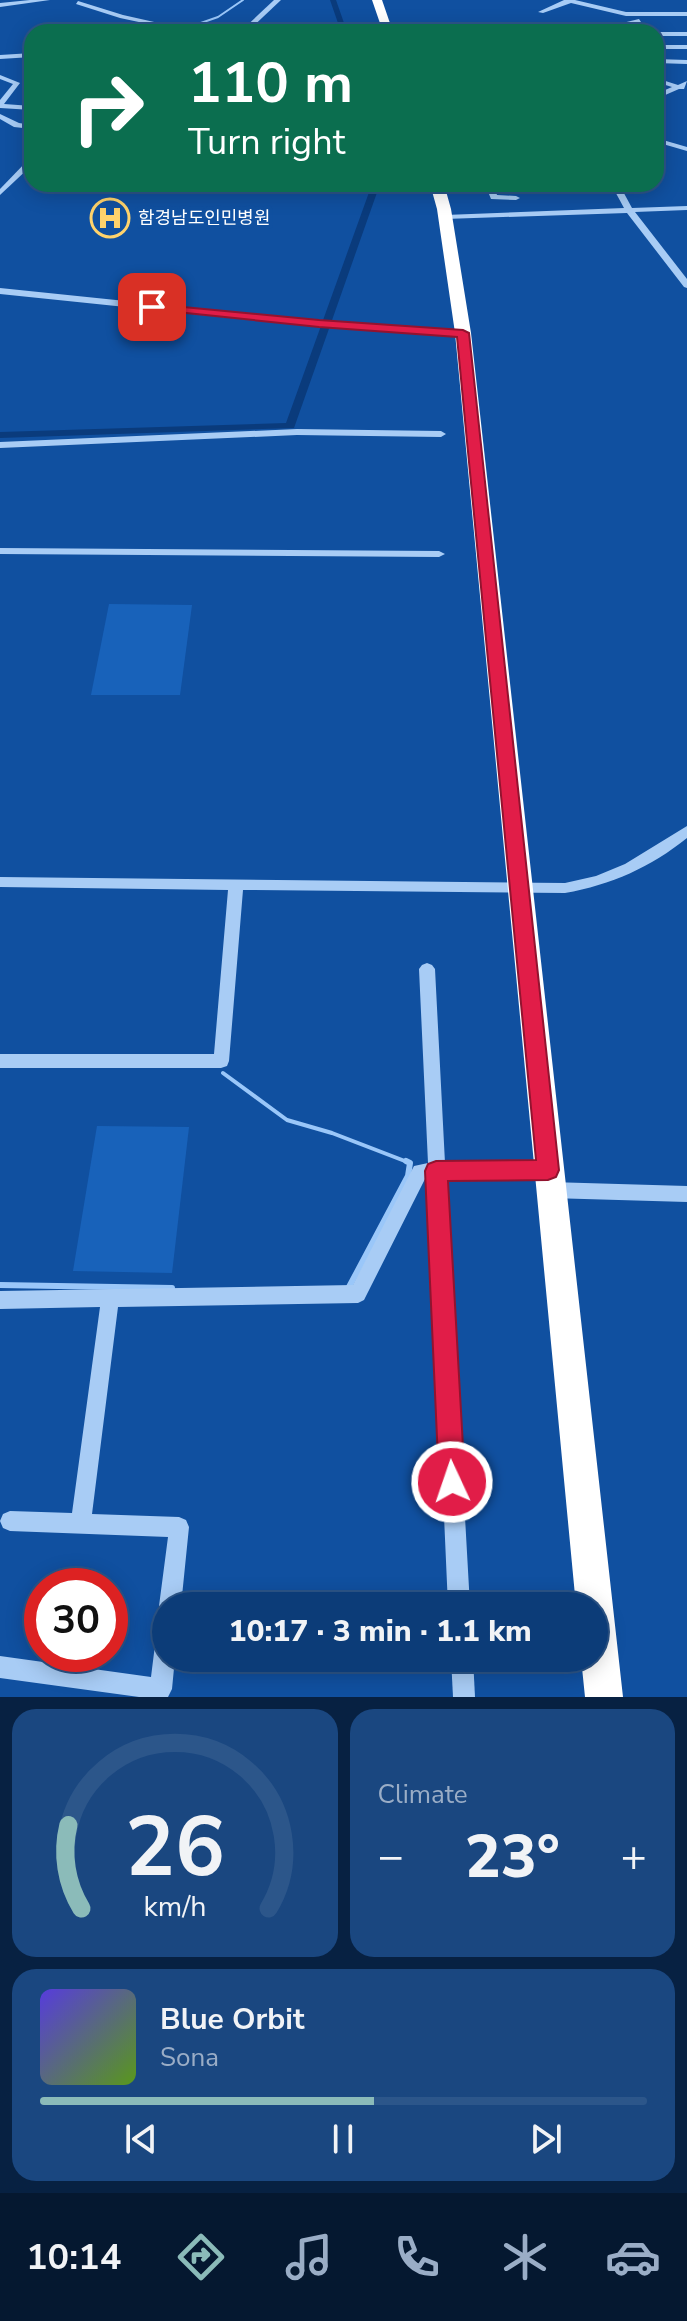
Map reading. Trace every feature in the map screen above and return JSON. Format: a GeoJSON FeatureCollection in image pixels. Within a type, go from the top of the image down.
{"type":"FeatureCollection","features":[{"type":"Feature","properties":{"kind":"highway"},"geometry":{"type":"LineString","coordinates":[[377,0],[385,24]]}},
{"type":"Feature","properties":{"kind":"highway"},"geometry":{"type":"LineString","coordinates":[[439,192],[463,333],[604,1697]]}},
{"type":"Feature","properties":{"kind":"street"},"geometry":{"type":"LineString","coordinates":[[0,5],[47,0]]}},
{"type":"Feature","properties":{"kind":"street"},"geometry":{"type":"LineString","coordinates":[[85,0],[78,3],[107,14],[155,24]]}},
{"type":"Feature","properties":{"kind":"street"},"geometry":{"type":"LineString","coordinates":[[252,24],[278,0]]}},
{"type":"Feature","properties":{"kind":"street"},"geometry":{"type":"LineString","coordinates":[[541,12],[569,0],[626,14],[687,11]]}},
{"type":"Feature","properties":{"kind":"street"},"geometry":{"type":"LineString","coordinates":[[629,24],[636,21],[687,21]]}},
{"type":"Feature","properties":{"kind":"street"},"geometry":{"type":"LineString","coordinates":[[664,34],[687,34]]}},
{"type":"Feature","properties":{"kind":"street"},"geometry":{"type":"LineString","coordinates":[[664,47],[687,47]]}},
{"type":"Feature","properties":{"kind":"street"},"geometry":{"type":"LineString","coordinates":[[0,57],[24,56]]}},
{"type":"Feature","properties":{"kind":"street"},"geometry":{"type":"LineString","coordinates":[[664,61],[687,62]]}},
{"type":"Feature","properties":{"kind":"street"},"geometry":{"type":"LineString","coordinates":[[0,77],[17,83],[0,106]]}},
{"type":"Feature","properties":{"kind":"street"},"geometry":{"type":"LineString","coordinates":[[664,82],[684,86]]}},
{"type":"Feature","properties":{"kind":"street"},"geometry":{"type":"LineString","coordinates":[[664,94],[684,86]]}},
{"type":"Feature","properties":{"kind":"street"},"geometry":{"type":"LineString","coordinates":[[16,88],[24,89]]}},
{"type":"Feature","properties":{"kind":"street"},"geometry":{"type":"LineString","coordinates":[[0,106],[24,108]]}},
{"type":"Feature","properties":{"kind":"street"},"geometry":{"type":"LineString","coordinates":[[0,116],[24,126]]}},
{"type":"Feature","properties":{"kind":"street"},"geometry":{"type":"LineString","coordinates":[[664,142],[687,149]]}},
{"type":"Feature","properties":{"kind":"street"},"geometry":{"type":"LineString","coordinates":[[0,193],[24,169]]}},
{"type":"Feature","properties":{"kind":"street"},"geometry":{"type":"LineString","coordinates":[[492,192],[494,197],[516,198]]}},
{"type":"Feature","properties":{"kind":"street"},"geometry":{"type":"LineString","coordinates":[[619,192],[630,211],[687,285]]}},
{"type":"Feature","properties":{"kind":"street"},"geometry":{"type":"LineString","coordinates":[[445,217],[687,208]]}},
{"type":"Feature","properties":{"kind":"street"},"geometry":{"type":"LineString","coordinates":[[675,269],[687,269]]}},
{"type":"Feature","properties":{"kind":"street"},"geometry":{"type":"LineString","coordinates":[[0,291],[319,324],[463,333]]}},
{"type":"Feature","properties":{"kind":"street"},"geometry":{"type":"LineString","coordinates":[[0,445],[297,432],[441,434]]}},
{"type":"Feature","properties":{"kind":"street"},"geometry":{"type":"LineString","coordinates":[[0,551],[439,554]]}},
{"type":"Feature","properties":{"kind":"street"},"geometry":{"type":"LineString","coordinates":[[0,882],[565,888],[607,879],[645,861],[687,831]]}},
{"type":"Feature","properties":{"kind":"street"},"geometry":{"type":"LineString","coordinates":[[0,1061],[221,1061],[236,884]]}},
{"type":"Feature","properties":{"kind":"street"},"geometry":{"type":"LineString","coordinates":[[427,969],[458,1592]]}},
{"type":"Feature","properties":{"kind":"street"},"geometry":{"type":"LineString","coordinates":[[0,1300],[358,1294],[420,1171],[687,1194]]}},
{"type":"Feature","properties":{"kind":"street"},"geometry":{"type":"LineString","coordinates":[[81,1524],[110,1298]]}},
{"type":"Feature","properties":{"kind":"street"},"geometry":{"type":"LineString","coordinates":[[10,1521],[179,1527],[172,1592]]}},
{"type":"Feature","properties":{"kind":"street"},"geometry":{"type":"LineString","coordinates":[[0,1667],[161,1689],[163,1672]]}},
{"type":"Feature","properties":{"kind":"street"},"geometry":{"type":"LineString","coordinates":[[463,1672],[464,1697]]}},
{"type":"Feature","properties":{"kind":"shaded area"},"geometry":{"type":"Polygon","coordinates":[[[109,604],[192,605],[180,695],[91,695],[109,604]]]}},
{"type":"Feature","properties":{"kind":"shaded area"},"geometry":{"type":"Polygon","coordinates":[[[97,1126],[189,1127],[172,1273],[73,1271],[97,1126]]]}},
{"type":"Feature","properties":{"kind":"waterway"},"geometry":{"type":"LineString","coordinates":[[198,24],[218,17],[243,0]]}},
{"type":"Feature","properties":{"kind":"waterway"},"geometry":{"type":"LineString","coordinates":[[333,0],[341,24]]}},
{"type":"Feature","properties":{"kind":"waterway"},"geometry":{"type":"LineString","coordinates":[[0,435],[290,426],[373,192]]}},
{"type":"Feature","properties":{"kind":"waterway"},"geometry":{"type":"LineString","coordinates":[[223,1073],[287,1120],[332,1133],[410,1163]]}},
{"type":"Feature","properties":{"kind":"waterway"},"geometry":{"type":"LineString","coordinates":[[406,1161],[410,1163]]}},
{"type":"Feature","properties":{"kind":"waterway"},"geometry":{"type":"LineString","coordinates":[[349,1287],[408,1176],[410,1163]]}},
{"type":"Feature","properties":{"kind":"waterway"},"geometry":{"type":"LineString","coordinates":[[0,1285],[172,1288]]}},
{"type":"Feature","properties":{"kind":"place","name":"함경남도인민병원"},"geometry":{"type":"Point","coordinates":[110,218]}},
{"type":"Feature","properties":{"kind":"route"},"geometry":{"type":"LineString","coordinates":[[152,307],[319,324],[463,333],[548,1170],[436,1171],[452,1482]]}}]}
